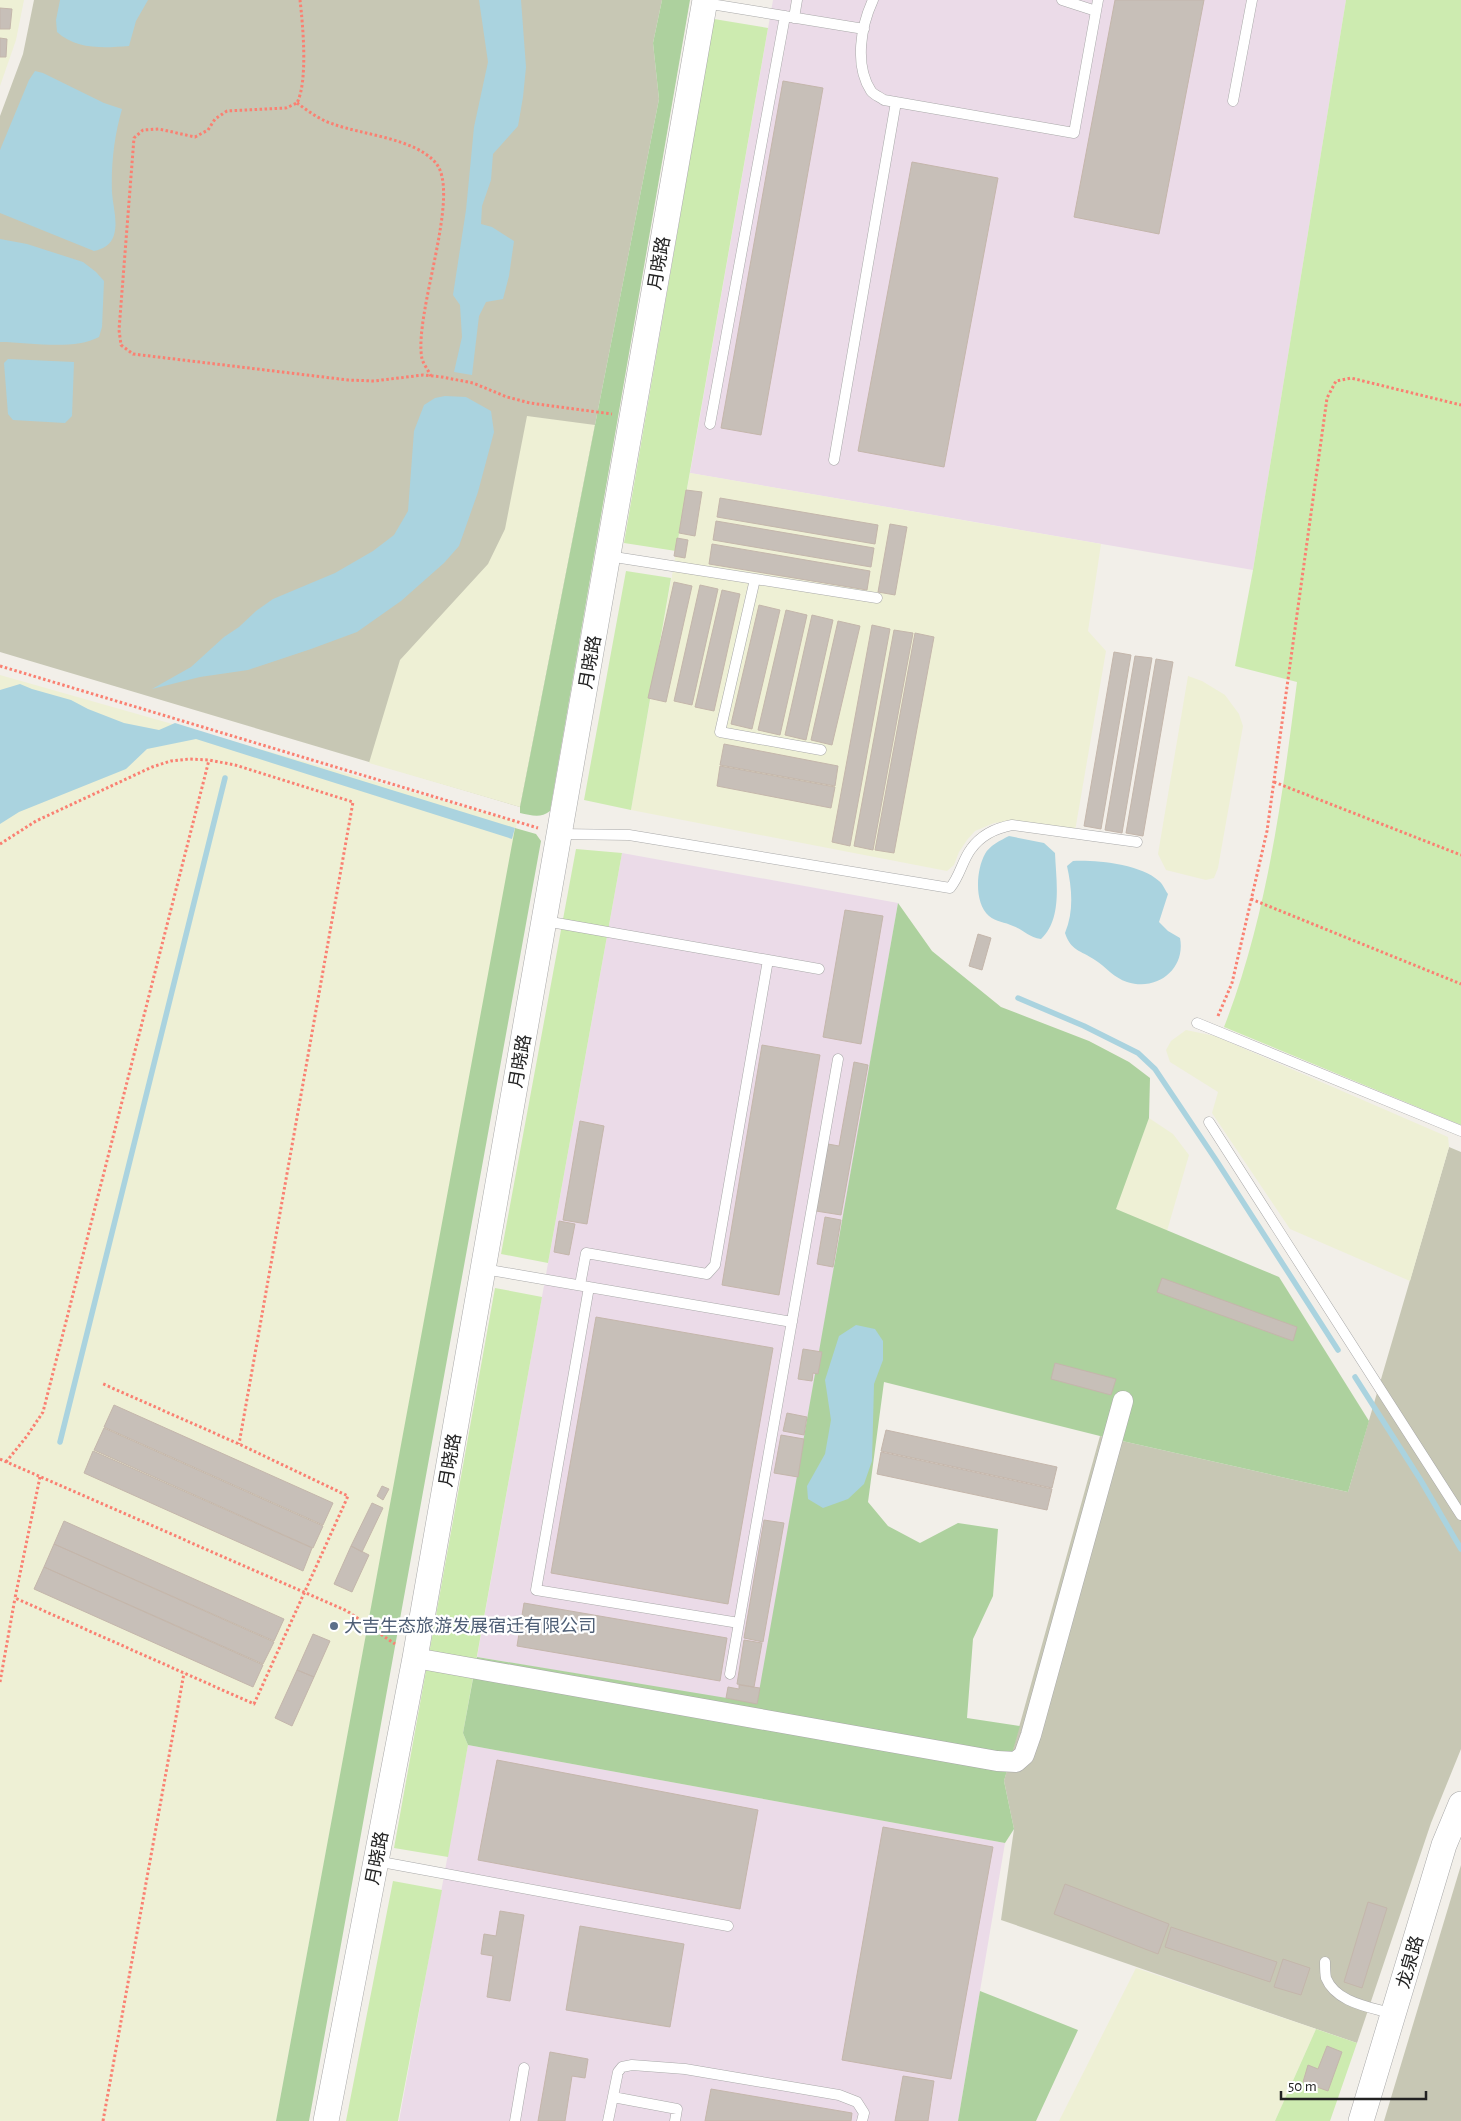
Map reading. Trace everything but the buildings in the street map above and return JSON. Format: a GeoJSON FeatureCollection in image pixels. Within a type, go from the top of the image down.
{"type":"FeatureCollection","features":[{"type":"Feature","properties":{"kind":"street","name":"月晓路"},"geometry":{"type":"LineString","coordinates":[[326,2121],[415,1658],[705,2]]}},
{"type":"Feature","properties":{"kind":"street"},"geometry":{"type":"LineString","coordinates":[[415,1658],[997,1761],[1016,1762],[1024,1755],[1032,1735],[1123,1401]]}},
{"type":"Feature","properties":{"kind":"street","name":"龙泉路"},"geometry":{"type":"LineString","coordinates":[[1361,2121],[1444,1845],[1461,1804]]}},
{"type":"Feature","properties":{"kind":"lane"},"geometry":{"type":"LineString","coordinates":[[710,424],[789,17],[797,0]]}},
{"type":"Feature","properties":{"kind":"lane"},"geometry":{"type":"LineString","coordinates":[[873,0],[864,29],[860,55],[865,78],[872,92],[884,100],[1074,132],[1098,0]]}},
{"type":"Feature","properties":{"kind":"lane"},"geometry":{"type":"LineString","coordinates":[[1062,0],[1096,11]]}},
{"type":"Feature","properties":{"kind":"lane"},"geometry":{"type":"LineString","coordinates":[[1233,102],[1252,0]]}},
{"type":"Feature","properties":{"kind":"lane"},"geometry":{"type":"LineString","coordinates":[[705,2],[864,29]]}},
{"type":"Feature","properties":{"kind":"lane"},"geometry":{"type":"LineString","coordinates":[[834,460],[896,102]]}},
{"type":"Feature","properties":{"kind":"lane"},"geometry":{"type":"LineString","coordinates":[[608,556],[877,598]]}},
{"type":"Feature","properties":{"kind":"lane"},"geometry":{"type":"LineString","coordinates":[[755,579],[720,732],[821,750]]}},
{"type":"Feature","properties":{"kind":"lane"},"geometry":{"type":"LineString","coordinates":[[560,834],[628,835],[950,888],[958,879],[971,849],[986,834],[1012,825],[1137,842]]}},
{"type":"Feature","properties":{"kind":"lane"},"geometry":{"type":"LineString","coordinates":[[544,921],[819,969]]}},
{"type":"Feature","properties":{"kind":"lane"},"geometry":{"type":"LineString","coordinates":[[739,1623],[536,1590],[584,1286],[586,1253],[707,1274],[715,1265],[768,960]]}},
{"type":"Feature","properties":{"kind":"lane"},"geometry":{"type":"LineString","coordinates":[[1198,1022],[1461,1131]]}},
{"type":"Feature","properties":{"kind":"lane"},"geometry":{"type":"LineString","coordinates":[[730,1674],[838,1059]]}},
{"type":"Feature","properties":{"kind":"lane"},"geometry":{"type":"LineString","coordinates":[[1210,1122],[1461,1515]]}},
{"type":"Feature","properties":{"kind":"lane"},"geometry":{"type":"LineString","coordinates":[[484,1269],[792,1322]]}},
{"type":"Feature","properties":{"kind":"lane"},"geometry":{"type":"LineString","coordinates":[[376,1861],[728,1926]]}},
{"type":"Feature","properties":{"kind":"lane"},"geometry":{"type":"LineString","coordinates":[[1325,1962],[1326,1977],[1335,1991],[1348,2000],[1394,2015]]}},
{"type":"Feature","properties":{"kind":"lane"},"geometry":{"type":"LineString","coordinates":[[608,2121],[618,2072],[622,2067],[632,2065],[685,2069],[839,2095],[856,2102],[864,2113],[862,2121]]}},
{"type":"Feature","properties":{"kind":"lane"},"geometry":{"type":"LineString","coordinates":[[515,2121],[524,2068]]}},
{"type":"Feature","properties":{"kind":"lane"},"geometry":{"type":"LineString","coordinates":[[613,2097],[677,2109],[675,2121]]}},
{"type":"Feature","properties":{"kind":"path"},"geometry":{"type":"LineString","coordinates":[[300,0],[303,40],[302,93],[297,103],[286,108],[227,110],[215,119],[208,130],[195,137],[159,129],[144,130],[134,138],[120,321],[121,345],[133,354],[348,380],[374,381],[423,375],[431,376],[473,383],[507,397],[530,403],[633,417]]}},
{"type":"Feature","properties":{"kind":"path"},"geometry":{"type":"LineString","coordinates":[[297,103],[316,117],[332,124],[423,151],[437,163],[444,190],[421,334],[423,361],[431,376]]}},
{"type":"Feature","properties":{"kind":"path"},"geometry":{"type":"LineString","coordinates":[[1212,1028],[1223,1008],[1232,983],[1267,831],[1327,398],[1336,381],[1351,378],[1461,405]]}},
{"type":"Feature","properties":{"kind":"path"},"geometry":{"type":"LineString","coordinates":[[0,666],[560,834]]}},
{"type":"Feature","properties":{"kind":"path"},"geometry":{"type":"LineString","coordinates":[[0,844],[36,821],[152,767],[189,758],[235,765],[354,802],[239,1444]]}},
{"type":"Feature","properties":{"kind":"path"},"geometry":{"type":"LineString","coordinates":[[6,1462],[43,1412],[209,760]]}},
{"type":"Feature","properties":{"kind":"path"},"geometry":{"type":"LineString","coordinates":[[1274,782],[1461,855]]}},
{"type":"Feature","properties":{"kind":"path"},"geometry":{"type":"LineString","coordinates":[[1251,899],[1461,984]]}},
{"type":"Feature","properties":{"kind":"path"},"geometry":{"type":"LineString","coordinates":[[15,1598],[254,1704],[348,1496],[239,1444],[102,1383]]}},
{"type":"Feature","properties":{"kind":"path"},"geometry":{"type":"LineString","coordinates":[[0,1459],[347,1611],[415,1658]]}},
{"type":"Feature","properties":{"kind":"path"},"geometry":{"type":"LineString","coordinates":[[0,1682],[40,1477]]}},
{"type":"Feature","properties":{"kind":"path"},"geometry":{"type":"LineString","coordinates":[[103,2121],[184,1673]]}},
{"type":"Feature","properties":{"kind":"shaded area"},"geometry":{"type":"Polygon","coordinates":[[[0,0],[24,0],[16,40],[0,86],[0,0]]]}},
{"type":"Feature","properties":{"kind":"shaded area"},"geometry":{"type":"Polygon","coordinates":[[[34,0],[662,0],[653,43],[659,99],[520,807],[0,652],[0,116],[23,54],[34,0]]]}},
{"type":"Feature","properties":{"kind":"shaded area"},"geometry":{"type":"Polygon","coordinates":[[[773,0],[1346,0],[1253,570],[690,473],[773,0]]]}},
{"type":"Feature","properties":{"kind":"shaded area"},"geometry":{"type":"Polygon","coordinates":[[[527,416],[595,425],[520,807],[369,763],[400,660],[488,564],[505,529],[527,416]]]}},
{"type":"Feature","properties":{"kind":"shaded area"},"geometry":{"type":"Polygon","coordinates":[[[690,473],[1101,544],[1088,631],[1106,651],[1075,831],[1002,822],[994,823],[975,831],[959,852],[954,865],[947,871],[631,810],[690,473]]]}},
{"type":"Feature","properties":{"kind":"shaded area"},"geometry":{"type":"Polygon","coordinates":[[[0,675],[517,822],[276,2121],[0,2121],[0,675]]]}},
{"type":"Feature","properties":{"kind":"shaded area"},"geometry":{"type":"Polygon","coordinates":[[[1188,676],[1202,681],[1225,695],[1239,714],[1243,726],[1218,868],[1214,878],[1206,880],[1166,870],[1158,854],[1188,676]]]}},
{"type":"Feature","properties":{"kind":"shaded area"},"geometry":{"type":"Polygon","coordinates":[[[622,853],[898,903],[758,1704],[477,1657],[622,853]]]}},
{"type":"Feature","properties":{"kind":"shaded area"},"geometry":{"type":"Polygon","coordinates":[[[1186,1030],[1215,1036],[1448,1137],[1449,1147],[1410,1281],[1290,1229],[1212,1113],[1218,1092],[1170,1062],[1166,1050],[1171,1041],[1186,1030]]]}},
{"type":"Feature","properties":{"kind":"shaded area"},"geometry":{"type":"Polygon","coordinates":[[[1149,1118],[1173,1134],[1189,1155],[1167,1231],[1115,1209],[1149,1118]]]}},
{"type":"Feature","properties":{"kind":"shaded area"},"geometry":{"type":"Polygon","coordinates":[[[1449,1147],[1461,1152],[1461,1749],[1431,1823],[1357,2043],[1001,1920],[1014,1829],[1004,1781],[1100,1436],[1348,1492],[1449,1147]]]}},
{"type":"Feature","properties":{"kind":"shaded area"},"geometry":{"type":"Polygon","coordinates":[[[468,1745],[1005,1843],[958,2121],[399,2121],[468,1745]]]}},
{"type":"Feature","properties":{"kind":"shaded area"},"geometry":{"type":"Polygon","coordinates":[[[1461,1865],[1461,2121],[1384,2121],[1461,1865]]]}},
{"type":"Feature","properties":{"kind":"shaded area"},"geometry":{"type":"Polygon","coordinates":[[[1136,1968],[1316,2029],[1275,2121],[1059,2121],[1136,1968]]]}},
{"type":"Feature","properties":{"kind":"green space"},"geometry":{"type":"Polygon","coordinates":[[[662,0],[690,0],[550,811],[539,816],[520,813],[659,99],[653,43],[662,0]]]}},
{"type":"Feature","properties":{"kind":"green space"},"geometry":{"type":"Polygon","coordinates":[[[1346,0],[1461,0],[1461,1125],[1224,1027],[1239,985],[1262,900],[1279,814],[1297,682],[1235,666],[1253,570],[1346,0]]]}},
{"type":"Feature","properties":{"kind":"green space"},"geometry":{"type":"Polygon","coordinates":[[[714,19],[768,28],[676,551],[624,543],[714,19]]]}},
{"type":"Feature","properties":{"kind":"green space"},"geometry":{"type":"Polygon","coordinates":[[[626,571],[671,578],[631,810],[584,800],[626,571]]]}},
{"type":"Feature","properties":{"kind":"green space"},"geometry":{"type":"Polygon","coordinates":[[[515,828],[536,834],[541,841],[309,2121],[276,2121],[515,828]]]}},
{"type":"Feature","properties":{"kind":"green space"},"geometry":{"type":"Polygon","coordinates":[[[576,849],[622,853],[548,1263],[501,1254],[576,849]]]}},
{"type":"Feature","properties":{"kind":"green space"},"geometry":{"type":"Polygon","coordinates":[[[898,903],[932,951],[1001,1007],[1089,1041],[1129,1062],[1150,1078],[1149,1118],[1116,1209],[1279,1277],[1369,1421],[1348,1492],[1100,1436],[884,1382],[868,1502],[888,1526],[920,1543],[958,1523],[998,1529],[993,1596],[973,1639],[967,1718],[1020,1726],[1004,1781],[1014,1829],[1005,1843],[468,1745],[463,1733],[477,1657],[757,1703],[898,903]]]}},
{"type":"Feature","properties":{"kind":"green space"},"geometry":{"type":"Polygon","coordinates":[[[495,1288],[542,1297],[463,1733],[468,1745],[448,1857],[394,1848],[495,1288]]]}},
{"type":"Feature","properties":{"kind":"green space"},"geometry":{"type":"Polygon","coordinates":[[[393,1881],[442,1890],[398,2121],[346,2121],[393,1881]]]}},
{"type":"Feature","properties":{"kind":"green space"},"geometry":{"type":"Polygon","coordinates":[[[980,1991],[1078,2030],[1036,2121],[958,2121],[980,1991]]]}},
{"type":"Feature","properties":{"kind":"green space"},"geometry":{"type":"Polygon","coordinates":[[[1316,2029],[1357,2043],[1330,2121],[1275,2121],[1316,2029]]]}},
{"type":"Feature","properties":{"kind":"water"},"geometry":{"type":"Polygon","coordinates":[[[60,0],[148,0],[136,21],[129,46],[101,47],[73,42],[57,32],[56,20],[60,0]]]}},
{"type":"Feature","properties":{"kind":"water"},"geometry":{"type":"Polygon","coordinates":[[[479,0],[521,0],[526,67],[518,126],[493,154],[491,180],[482,206],[481,224],[492,227],[514,241],[509,276],[503,299],[486,302],[479,316],[472,375],[454,372],[462,337],[460,305],[453,295],[466,210],[474,127],[488,62],[479,0]]]}},
{"type":"Feature","properties":{"kind":"water"},"geometry":{"type":"Polygon","coordinates":[[[35,71],[43,73],[104,103],[122,109],[115,140],[112,172],[115,230],[111,241],[100,249],[94,251],[0,213],[0,150],[29,80],[35,71]]]}},
{"type":"Feature","properties":{"kind":"water"},"geometry":{"type":"Polygon","coordinates":[[[0,239],[27,244],[83,262],[96,272],[104,281],[102,327],[99,337],[77,344],[64,345],[0,342],[0,239]]]}},
{"type":"Feature","properties":{"kind":"water"},"geometry":{"type":"Polygon","coordinates":[[[8,359],[74,362],[72,416],[65,423],[13,420],[8,414],[4,363],[8,359]]]}},
{"type":"Feature","properties":{"kind":"water"},"geometry":{"type":"Polygon","coordinates":[[[445,396],[466,397],[491,411],[494,432],[478,492],[459,546],[444,563],[401,601],[357,632],[248,670],[200,677],[152,689],[191,667],[224,637],[273,599],[335,573],[373,551],[394,535],[408,511],[414,431],[424,405],[435,398],[445,396]]]}},
{"type":"Feature","properties":{"kind":"water"},"geometry":{"type":"Polygon","coordinates":[[[20,684],[71,700],[124,723],[159,730],[175,723],[515,828],[512,839],[196,739],[147,749],[126,769],[19,812],[0,824],[0,690],[20,684]]]}},
{"type":"Feature","properties":{"kind":"water"},"geometry":{"type":"Polygon","coordinates":[[[1009,836],[1044,843],[1055,853],[1057,899],[1053,921],[1041,939],[992,918],[984,910],[981,903],[978,877],[982,861],[989,848],[1009,836]]]}},
{"type":"Feature","properties":{"kind":"water"},"geometry":{"type":"Polygon","coordinates":[[[1073,861],[1106,862],[1130,867],[1151,875],[1162,884],[1168,894],[1159,922],[1168,931],[1180,938],[1181,949],[1174,968],[1167,975],[1159,981],[1149,984],[1127,982],[1118,978],[1095,960],[1073,947],[1065,933],[1071,908],[1067,866],[1073,861]]]}},
{"type":"Feature","properties":{"kind":"water"},"geometry":{"type":"Polygon","coordinates":[[[856,1325],[875,1329],[883,1341],[883,1360],[874,1384],[872,1461],[864,1484],[848,1499],[823,1508],[808,1499],[807,1486],[825,1454],[831,1420],[825,1380],[839,1336],[856,1325]]]}},
{"type":"Feature","properties":{"kind":"waterway"},"geometry":{"type":"LineString","coordinates":[[60,1442],[225,778]]}},
{"type":"Feature","properties":{"kind":"waterway"},"geometry":{"type":"LineString","coordinates":[[1018,998],[1084,1026],[1138,1053],[1155,1069],[1338,1350]]}},
{"type":"Feature","properties":{"kind":"waterway"},"geometry":{"type":"LineString","coordinates":[[1355,1377],[1420,1479],[1461,1549]]}},
{"type":"Feature","properties":{"kind":"place","name":"大吉生态旅游发展宿迁有限公司"},"geometry":{"type":"Point","coordinates":[334,1626]}}]}
